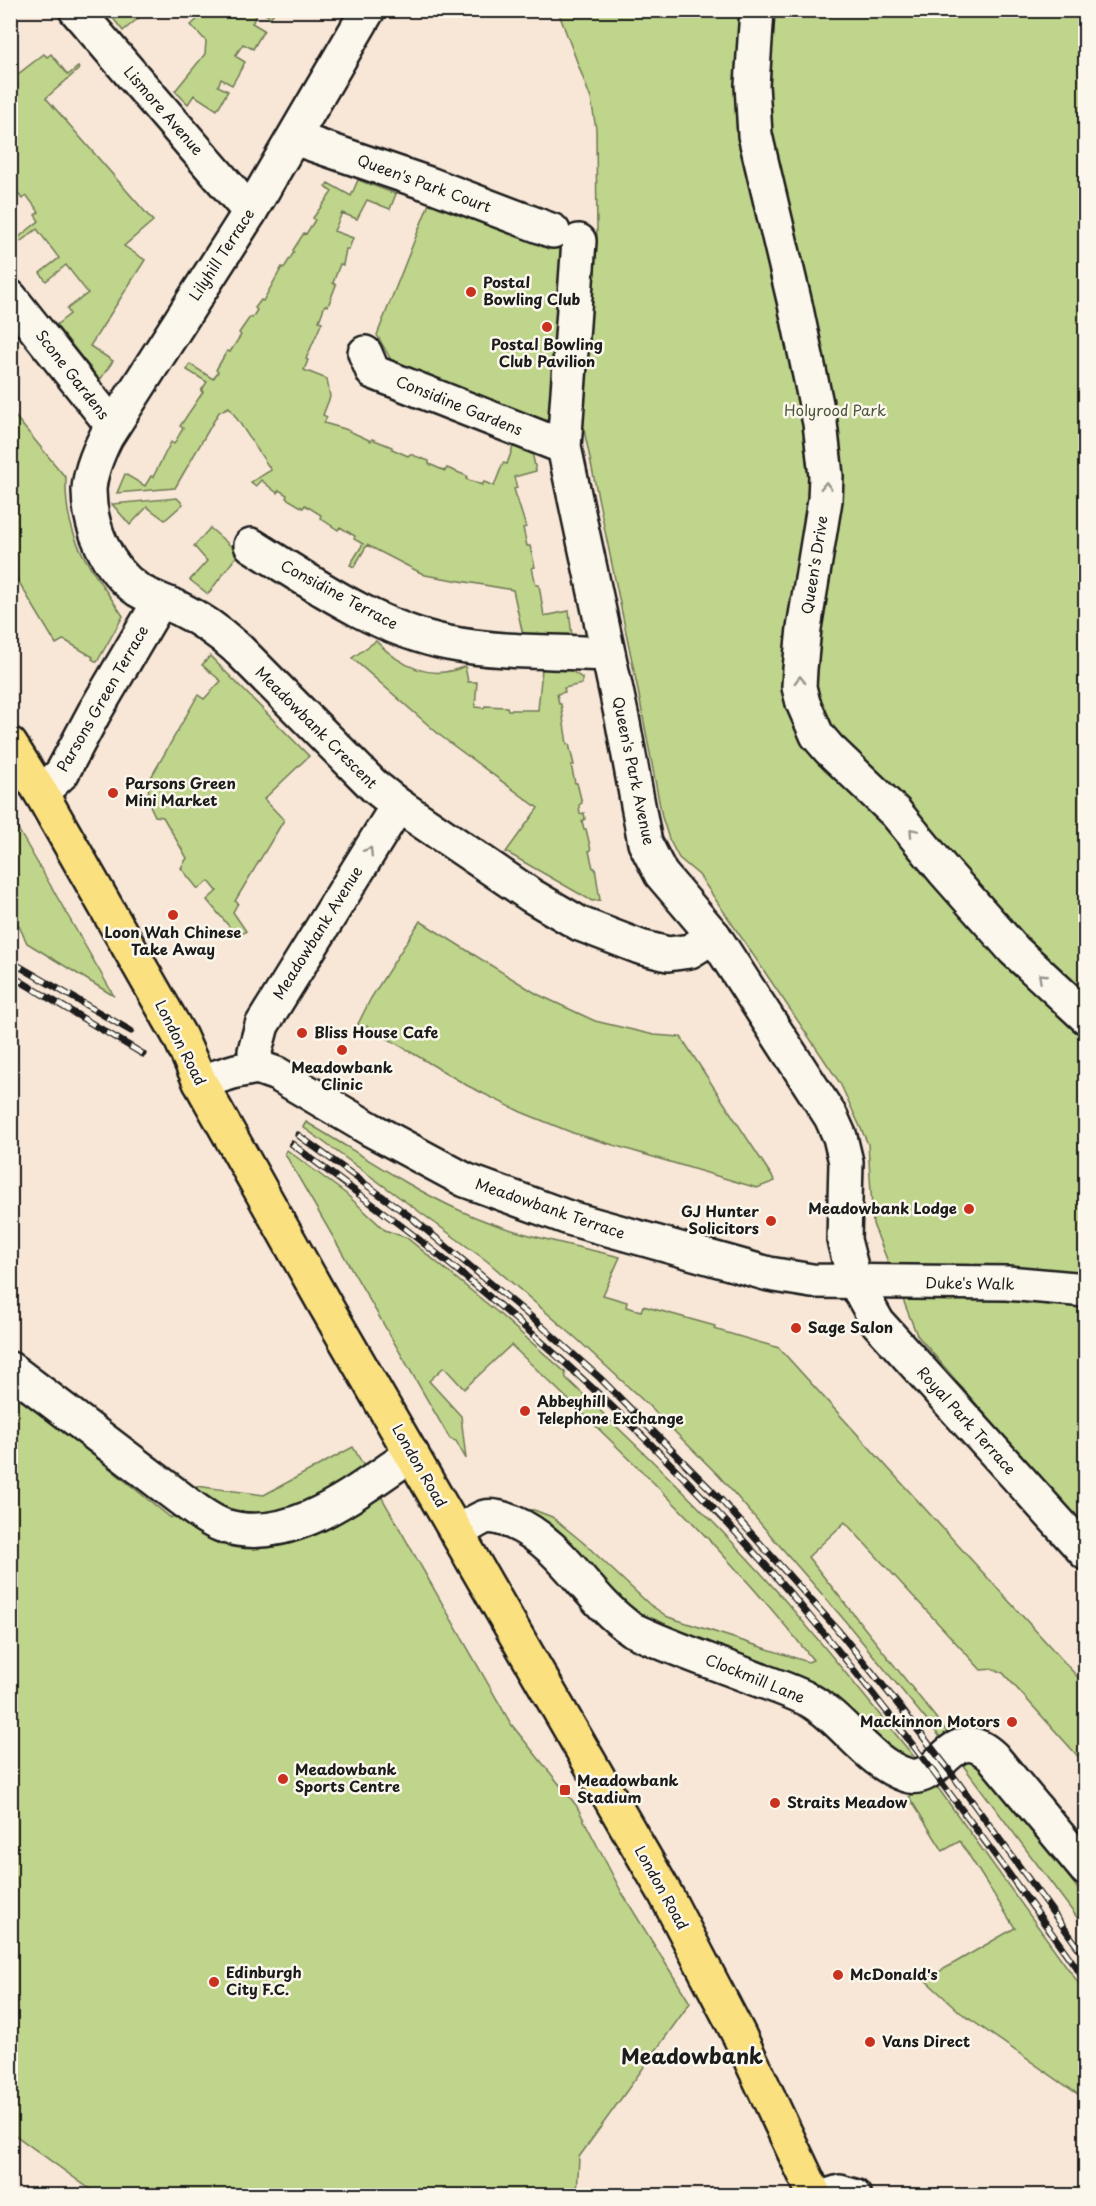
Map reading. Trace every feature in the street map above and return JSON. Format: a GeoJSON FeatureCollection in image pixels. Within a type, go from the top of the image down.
{"type":"FeatureCollection","features":[{"type":"Feature","properties":{"kind":"main road","name":"London Road"},"geometry":{"type":"LineString","coordinates":[[10,744],[41,793],[180,1037],[200,1082],[324,1303],[570,1726],[687,1934],[739,2035],[815,2196]]}},
{"type":"Feature","properties":{"kind":"street","name":"Lismore Avenue"},"geometry":{"type":"LineString","coordinates":[[76,10],[250,212]]}},
{"type":"Feature","properties":{"kind":"street","name":"Lilyhill Terrace"},"geometry":{"type":"LineString","coordinates":[[90,504],[89,490],[93,472],[112,425],[250,212],[368,10]]}},
{"type":"Feature","properties":{"kind":"street","name":"Queen's Drive"},"geometry":{"type":"LineString","coordinates":[[758,10],[752,85],[755,135],[795,304],[820,423],[826,476],[825,500],[804,628],[800,669],[803,704],[818,735],[829,749],[896,813],[1014,950],[1086,1017]]}},
{"type":"Feature","properties":{"kind":"street","name":"Queen's Park Court"},"geometry":{"type":"LineString","coordinates":[[294,138],[429,184],[566,236]]}},
{"type":"Feature","properties":{"kind":"street","name":"Queen's Park Avenue"},"geometry":{"type":"LineString","coordinates":[[566,236],[564,447],[645,843],[661,874],[714,936],[831,1117],[840,1137],[846,1162],[844,1240],[855,1282]]}},
{"type":"Feature","properties":{"kind":"street","name":"Scone Gardens"},"geometry":{"type":"LineString","coordinates":[[10,297],[112,425]]}},
{"type":"Feature","properties":{"kind":"street","name":"Considine Gardens"},"geometry":{"type":"LineString","coordinates":[[364,353],[373,372],[564,447]]}},
{"type":"Feature","properties":{"kind":"street","name":"Meadowbank Crescent"},"geometry":{"type":"LineString","coordinates":[[90,504],[100,543],[109,560],[132,585],[160,601],[189,613],[227,639],[353,767],[398,805],[532,896],[580,924],[640,947],[668,954],[690,951],[714,936]]}},
{"type":"Feature","properties":{"kind":"street","name":"Considine Terrace"},"geometry":{"type":"LineString","coordinates":[[251,545],[313,584],[359,609],[402,629],[435,640],[487,648],[608,654]]}},
{"type":"Feature","properties":{"kind":"street","name":"Parsons Green Terrace"},"geometry":{"type":"LineString","coordinates":[[41,793],[62,773],[94,713],[160,601]]}},
{"type":"Feature","properties":{"kind":"street","name":"Meadowbank Avenue"},"geometry":{"type":"LineString","coordinates":[[257,1067],[255,1051],[262,1025],[398,805]]}},
{"type":"Feature","properties":{"kind":"street"},"geometry":{"type":"LineString","coordinates":[[200,1082],[257,1067]]}},
{"type":"Feature","properties":{"kind":"street","name":"Meadowbank Terrace"},"geometry":{"type":"LineString","coordinates":[[257,1067],[277,1074],[370,1129],[456,1175],[515,1199],[579,1221],[768,1274],[812,1281],[855,1282]]}},
{"type":"Feature","properties":{"kind":"street","name":"Duke's Walk"},"geometry":{"type":"LineString","coordinates":[[855,1282],[1007,1283],[1086,1290]]}},
{"type":"Feature","properties":{"kind":"street","name":"Royal Park Terrace"},"geometry":{"type":"LineString","coordinates":[[855,1282],[878,1323],[1086,1553]]}},
{"type":"Feature","properties":{"kind":"street"},"geometry":{"type":"LineString","coordinates":[[10,1369],[185,1502],[224,1526],[246,1530],[274,1530],[310,1517],[336,1504],[412,1454]]}},
{"type":"Feature","properties":{"kind":"street","name":"Clockmill Lane"},"geometry":{"type":"LineString","coordinates":[[457,1533],[483,1518],[490,1517],[506,1520],[531,1531],[556,1551],[613,1615],[631,1629],[802,1697],[839,1721],[867,1749],[905,1775],[916,1777],[924,1774],[958,1746],[968,1745],[982,1749],[993,1757],[1086,1869]]}},
{"type":"Feature","properties":{"kind":"street"},"geometry":{"type":"LineString","coordinates":[[827,2196],[840,2193],[854,2196]]}},
{"type":"Feature","properties":{"kind":"green space"},"geometry":{"type":"Polygon","coordinates":[[[112,10],[147,11],[123,31],[109,13],[112,10]]]}},
{"type":"Feature","properties":{"kind":"green space"},"geometry":{"type":"Polygon","coordinates":[[[193,11],[259,11],[252,23],[264,30],[253,49],[243,44],[235,56],[245,62],[232,85],[221,79],[218,86],[228,91],[217,110],[194,95],[188,104],[175,91],[205,54],[206,41],[191,25],[199,18],[193,11]]]}},
{"type":"Feature","properties":{"kind":"green space"},"geometry":{"type":"Polygon","coordinates":[[[259,11],[275,11],[271,17],[259,11]]]}},
{"type":"Feature","properties":{"kind":"green space","name":"Holyrood Park"},"geometry":{"type":"Polygon","coordinates":[[[558,11],[1085,11],[1085,1525],[1002,1434],[917,1335],[873,1224],[868,1144],[840,1083],[699,875],[679,858],[669,839],[662,817],[583,425],[597,236],[596,129],[591,99],[558,11]]]}},
{"type":"Feature","properties":{"kind":"green space"},"geometry":{"type":"Polygon","coordinates":[[[44,54],[47,57],[51,54],[68,75],[78,67],[79,69],[46,98],[153,221],[124,246],[145,260],[90,346],[113,361],[100,380],[56,325],[70,314],[67,309],[88,293],[66,265],[46,281],[40,273],[59,258],[37,229],[17,244],[14,241],[39,221],[35,215],[39,212],[27,196],[22,199],[18,193],[15,196],[11,187],[16,182],[11,176],[11,87],[13,90],[18,86],[13,78],[44,54]]]}},
{"type":"Feature","properties":{"kind":"green space"},"geometry":{"type":"Polygon","coordinates":[[[358,180],[396,194],[390,209],[367,200],[357,219],[342,213],[334,231],[353,238],[349,249],[346,249],[343,265],[340,264],[333,283],[336,285],[328,306],[325,305],[319,321],[322,322],[306,359],[308,360],[304,370],[327,379],[330,397],[323,415],[327,417],[324,423],[345,429],[371,441],[372,439],[408,456],[410,454],[429,461],[429,464],[445,471],[447,468],[482,485],[484,482],[494,486],[503,463],[507,464],[514,444],[532,452],[536,471],[514,477],[517,488],[514,489],[526,527],[523,528],[527,546],[530,546],[535,567],[532,568],[536,585],[539,585],[544,616],[569,611],[572,636],[523,635],[513,590],[425,575],[367,545],[354,567],[350,565],[363,544],[354,539],[355,536],[340,527],[338,530],[320,518],[321,515],[305,505],[303,508],[286,498],[287,495],[279,490],[277,493],[261,480],[256,486],[251,482],[271,470],[229,407],[219,412],[175,488],[117,493],[125,474],[145,486],[151,476],[153,477],[171,442],[174,444],[183,428],[180,426],[203,392],[201,391],[207,382],[187,370],[190,364],[213,379],[227,351],[230,352],[241,335],[239,333],[250,317],[252,318],[257,310],[255,308],[261,300],[263,301],[282,267],[284,268],[293,250],[315,220],[313,218],[332,192],[325,187],[328,183],[351,196],[358,180]]]}},
{"type":"Feature","properties":{"kind":"green space","name":"Postal Bowling Club"},"geometry":{"type":"Polygon","coordinates":[[[432,196],[562,245],[552,422],[547,423],[394,365],[377,335],[432,196]]]}},
{"type":"Feature","properties":{"kind":"green space"},"geometry":{"type":"Polygon","coordinates":[[[10,410],[66,478],[67,500],[75,536],[90,567],[123,616],[97,662],[92,659],[93,657],[66,641],[63,640],[56,644],[11,569],[10,410]]]}},
{"type":"Feature","properties":{"kind":"green space"},"geometry":{"type":"Polygon","coordinates":[[[177,498],[183,504],[165,520],[147,507],[130,525],[112,504],[177,498]]]}},
{"type":"Feature","properties":{"kind":"green space"},"geometry":{"type":"Polygon","coordinates":[[[210,528],[239,553],[208,594],[190,580],[207,561],[194,546],[210,528]]]}},
{"type":"Feature","properties":{"kind":"green space"},"geometry":{"type":"Polygon","coordinates":[[[376,641],[395,658],[417,669],[440,672],[452,671],[465,666],[468,682],[477,682],[475,707],[538,710],[542,669],[570,670],[582,678],[582,684],[564,688],[565,692],[557,694],[559,704],[561,704],[567,744],[569,744],[574,765],[571,765],[575,783],[577,783],[582,803],[579,805],[580,814],[584,813],[585,819],[582,821],[591,850],[589,851],[593,868],[595,868],[600,900],[592,901],[506,852],[538,808],[442,737],[352,658],[376,641]]]}},
{"type":"Feature","properties":{"kind":"green space"},"geometry":{"type":"Polygon","coordinates":[[[210,656],[309,756],[264,799],[284,820],[235,901],[238,903],[233,912],[246,931],[238,937],[207,900],[217,891],[209,881],[198,889],[181,868],[187,858],[163,817],[155,816],[148,801],[149,781],[198,695],[204,699],[221,681],[202,665],[210,656]]]}},
{"type":"Feature","properties":{"kind":"green space"},"geometry":{"type":"Polygon","coordinates":[[[10,815],[114,996],[27,943],[11,909],[10,815]]]}},
{"type":"Feature","properties":{"kind":"green space"},"geometry":{"type":"Polygon","coordinates":[[[420,921],[537,994],[595,1021],[654,1035],[681,1037],[775,1181],[757,1188],[573,1133],[521,1112],[468,1086],[367,1026],[365,1029],[358,1024],[371,998],[420,921]]]}},
{"type":"Feature","properties":{"kind":"green space"},"geometry":{"type":"Polygon","coordinates":[[[306,1122],[402,1180],[461,1211],[519,1232],[620,1257],[603,1295],[627,1302],[626,1307],[641,1311],[643,1306],[715,1326],[714,1329],[779,1348],[1085,1685],[1085,1764],[1003,1673],[993,1669],[981,1670],[845,1522],[808,1557],[952,1738],[945,1743],[841,1616],[719,1476],[649,1406],[577,1339],[487,1261],[303,1127],[306,1122]]]}},
{"type":"Feature","properties":{"kind":"green space"},"geometry":{"type":"Polygon","coordinates":[[[287,1150],[345,1193],[385,1230],[407,1238],[496,1311],[565,1372],[566,1378],[689,1497],[759,1571],[821,1642],[920,1764],[913,1769],[648,1630],[511,1508],[534,1510],[552,1517],[585,1544],[649,1604],[668,1617],[808,1662],[813,1660],[743,1576],[706,1536],[629,1458],[511,1345],[464,1389],[444,1367],[429,1381],[461,1416],[466,1459],[456,1441],[450,1439],[285,1154],[287,1150]]]}},
{"type":"Feature","properties":{"kind":"green space","name":"Meadowbank Sports Centre"},"geometry":{"type":"Polygon","coordinates":[[[11,1389],[171,1518],[196,1486],[264,1495],[353,1447],[511,1724],[576,1805],[622,1893],[690,2003],[579,2157],[577,2195],[98,2195],[11,2132],[11,1389]]]}},
{"type":"Feature","properties":{"kind":"green space"},"geometry":{"type":"Polygon","coordinates":[[[970,1755],[1042,1839],[1085,1899],[1085,1928],[959,1760],[970,1755]]]}},
{"type":"Feature","properties":{"kind":"green space"},"geometry":{"type":"Polygon","coordinates":[[[933,1781],[1085,1992],[1085,2099],[961,2013],[925,1980],[1015,1928],[960,1841],[943,1851],[909,1797],[933,1781]]]}},
{"type":"Feature","properties":{"kind":"railway"},"geometry":{"type":"LineString","coordinates":[[10,961],[131,1031]]}},
{"type":"Feature","properties":{"kind":"railway"},"geometry":{"type":"LineString","coordinates":[[10,975],[143,1054]]}},
{"type":"Feature","properties":{"kind":"railway"},"geometry":{"type":"LineString","coordinates":[[298,1135],[412,1218],[537,1322],[600,1378],[722,1501],[837,1629],[893,1698],[949,1770],[1086,1958]]}},
{"type":"Feature","properties":{"kind":"railway"},"geometry":{"type":"LineString","coordinates":[[292,1144],[408,1231],[501,1307],[592,1388],[680,1473],[762,1561],[848,1662],[969,1820],[1086,1981]]}},
{"type":"Feature","properties":{"kind":"place","name":"Postal Bowling Club"},"geometry":{"type":"Point","coordinates":[471,292]}},
{"type":"Feature","properties":{"kind":"place","name":"Postal Bowling Club Pavilion"},"geometry":{"type":"Point","coordinates":[547,327]}},
{"type":"Feature","properties":{"kind":"place","name":"Parsons Green Mini Market"},"geometry":{"type":"Point","coordinates":[113,793]}},
{"type":"Feature","properties":{"kind":"place","name":"Loon Wah Chinese Take Away"},"geometry":{"type":"Point","coordinates":[173,915]}},
{"type":"Feature","properties":{"kind":"place","name":"Bliss House Cafe"},"geometry":{"type":"Point","coordinates":[302,1033]}},
{"type":"Feature","properties":{"kind":"place","name":"Meadowbank Clinic"},"geometry":{"type":"Point","coordinates":[342,1050]}},
{"type":"Feature","properties":{"kind":"place","name":"Meadowbank Lodge"},"geometry":{"type":"Point","coordinates":[969,1209]}},
{"type":"Feature","properties":{"kind":"place","name":"GJ Hunter Solicitors"},"geometry":{"type":"Point","coordinates":[771,1221]}},
{"type":"Feature","properties":{"kind":"place","name":"Sage Salon"},"geometry":{"type":"Point","coordinates":[796,1328]}},
{"type":"Feature","properties":{"kind":"place","name":"Abbeyhill Telephone Exchange"},"geometry":{"type":"Point","coordinates":[525,1411]}},
{"type":"Feature","properties":{"kind":"place","name":"Mackinnon Motors"},"geometry":{"type":"Point","coordinates":[1012,1722]}},
{"type":"Feature","properties":{"kind":"place","name":"Meadowbank Sports Centre"},"geometry":{"type":"Point","coordinates":[283,1779]}},
{"type":"Feature","properties":{"kind":"place","name":"Meadowbank Stadium"},"geometry":{"type":"Point","coordinates":[565,1790]}},
{"type":"Feature","properties":{"kind":"place","name":"Straits Meadow"},"geometry":{"type":"Point","coordinates":[775,1803]}},
{"type":"Feature","properties":{"kind":"place","name":"McDonald's"},"geometry":{"type":"Point","coordinates":[838,1975]}},
{"type":"Feature","properties":{"kind":"place","name":"Edinburgh City F.C."},"geometry":{"type":"Point","coordinates":[214,1982]}},
{"type":"Feature","properties":{"kind":"place","name":"Vans Direct"},"geometry":{"type":"Point","coordinates":[870,2042]}},
{"type":"Feature","properties":{"kind":"district","name":"Meadowbank"},"geometry":{"type":"Point","coordinates":[692,2057]}}]}
